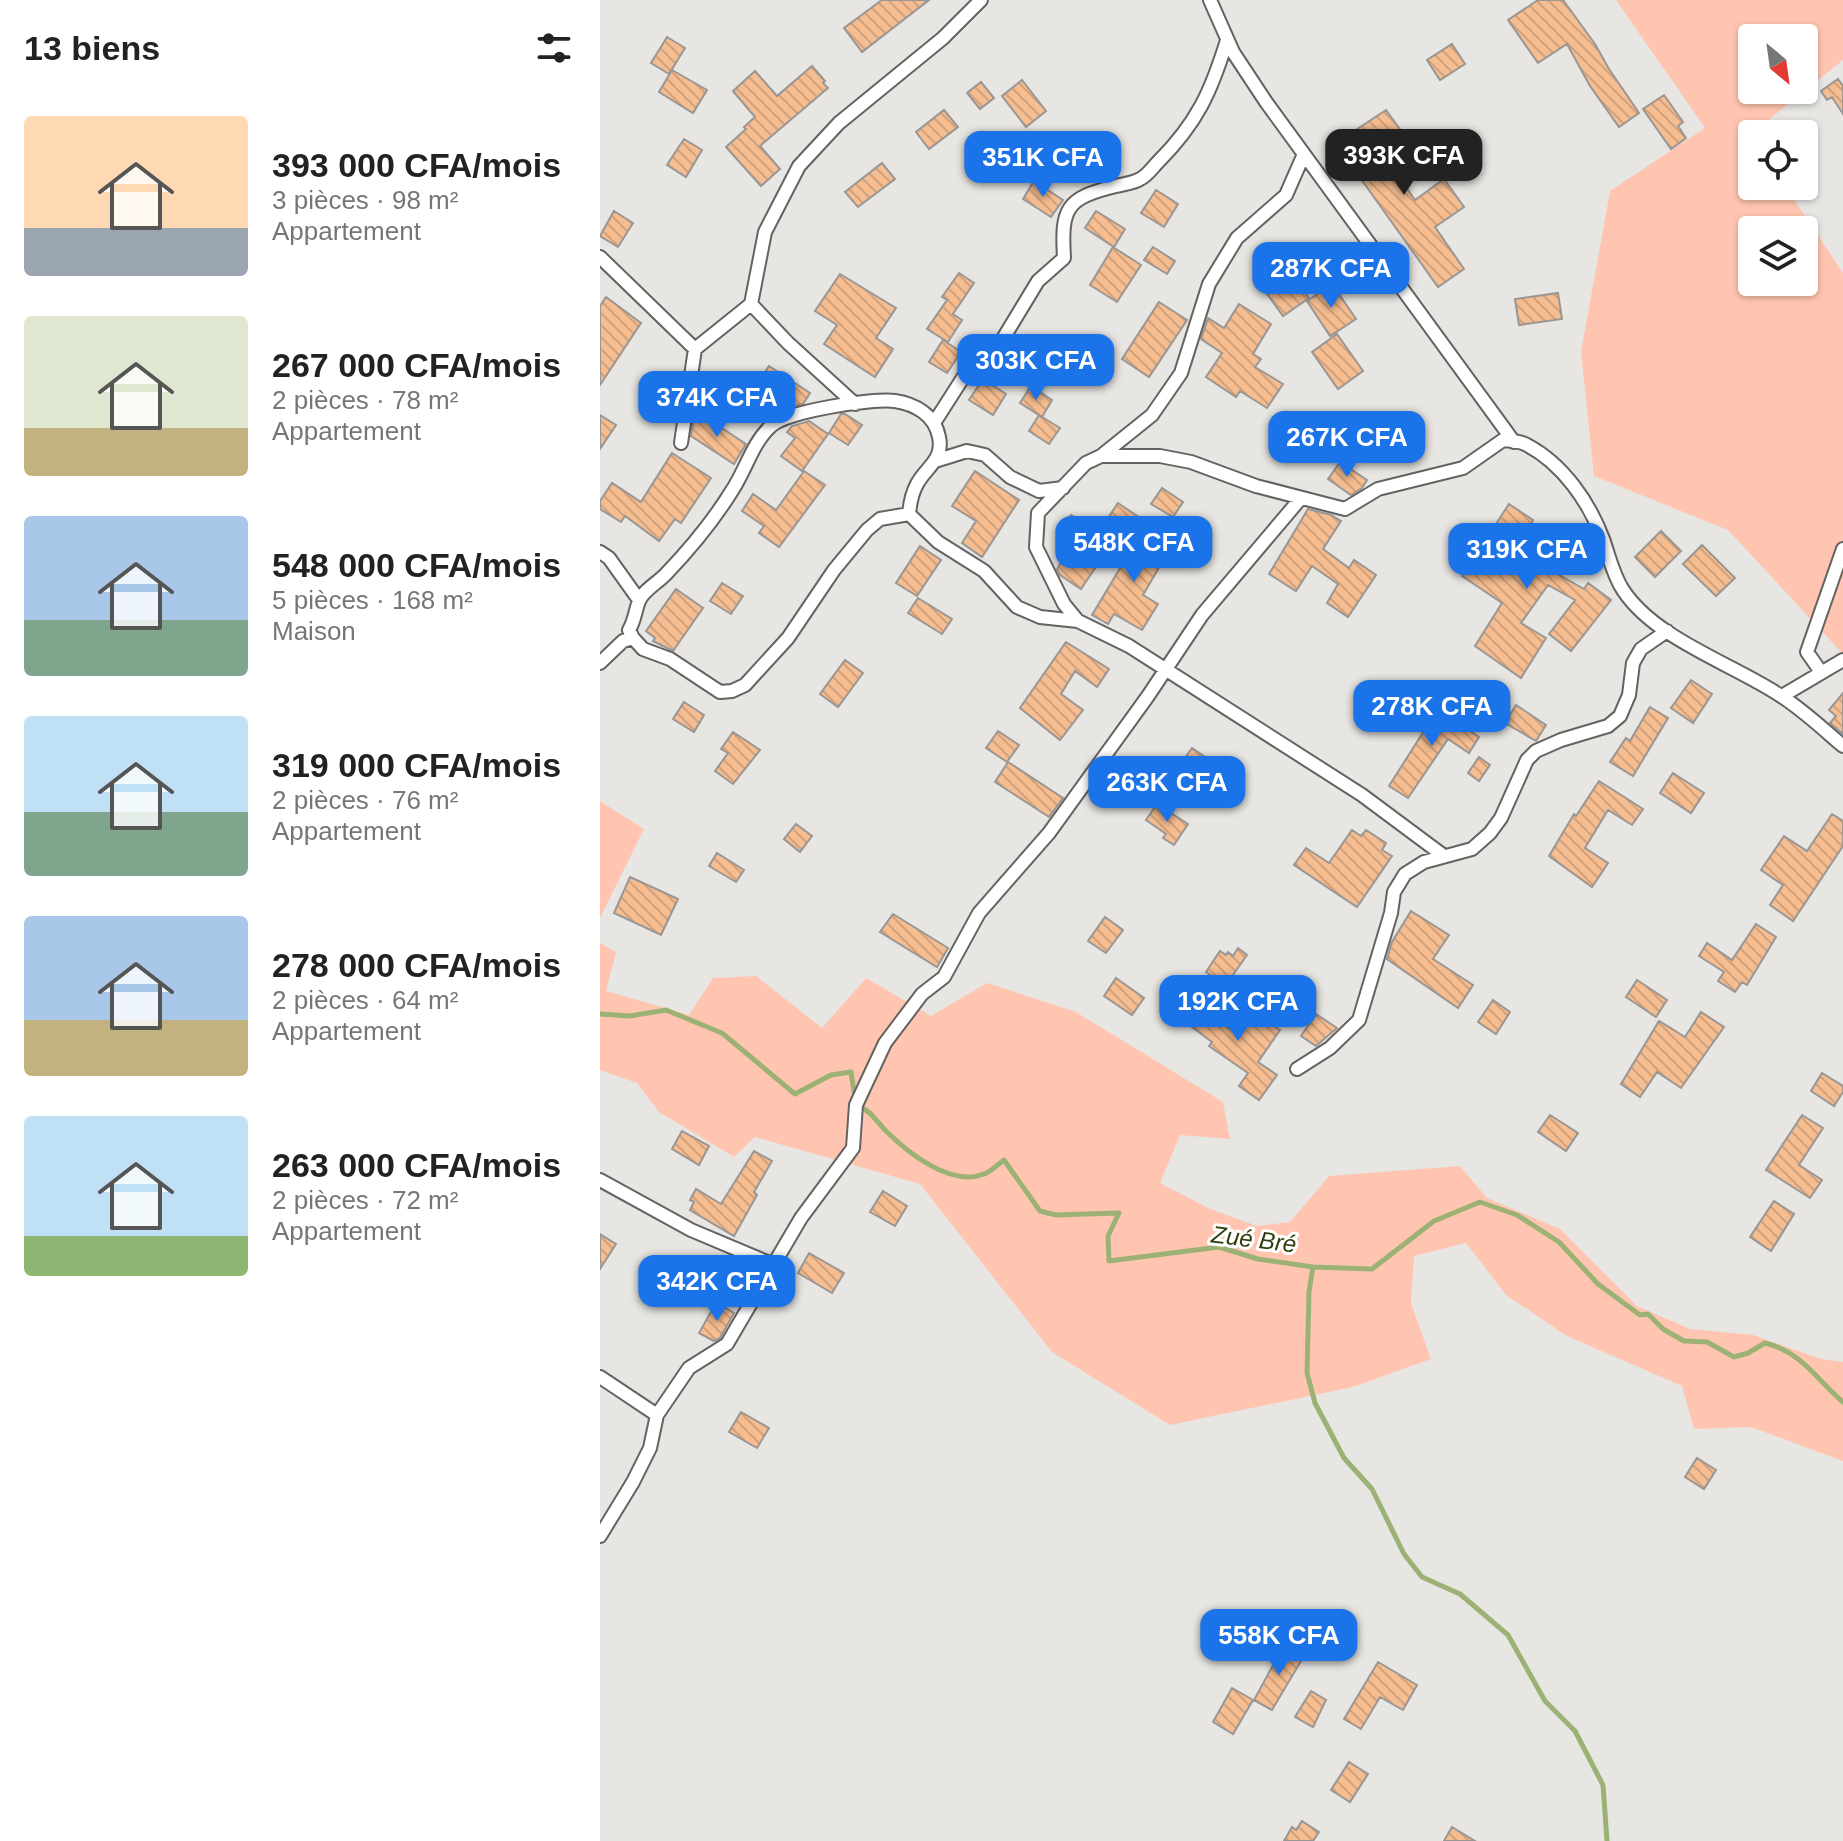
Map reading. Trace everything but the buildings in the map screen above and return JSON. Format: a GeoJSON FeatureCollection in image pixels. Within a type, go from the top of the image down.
{"type":"FeatureCollection","features":[{"type":"Feature","properties":{"kind":"street"},"geometry":{"type":"LineString","coordinates":[[681,443],[695,349],[751,304],[765,232],[799,166],[839,123],[943,38],[981,0]]}},
{"type":"Feature","properties":{"kind":"street"},"geometry":{"type":"LineString","coordinates":[[1210,0],[1227,40],[1258,90],[1514,442]]}},
{"type":"Feature","properties":{"kind":"street"},"geometry":{"type":"LineString","coordinates":[[934,423],[966,373],[1001,342],[1038,281],[1064,258],[1062,224],[1072,204],[1087,193],[1140,180],[1166,154],[1190,126],[1212,88],[1227,40]]}},
{"type":"Feature","properties":{"kind":"street"},"geometry":{"type":"LineString","coordinates":[[1078,621],[1064,604],[1036,547],[1038,513],[1086,463],[1101,456],[1152,415],[1181,373],[1209,284],[1237,238],[1286,195],[1304,154]]}},
{"type":"Feature","properties":{"kind":"street"},"geometry":{"type":"LineString","coordinates":[[600,257],[695,349]]}},
{"type":"Feature","properties":{"kind":"street"},"geometry":{"type":"LineString","coordinates":[[751,304],[788,343],[855,404]]}},
{"type":"Feature","properties":{"kind":"street"},"geometry":{"type":"LineString","coordinates":[[881,399],[908,403],[923,411],[934,423],[940,451],[917,482],[909,514],[880,519],[867,530],[834,570],[788,638],[745,685],[732,691],[720,692],[670,659],[643,649],[629,630],[637,616],[639,600],[702,534],[772,424],[802,412],[881,399]]}},
{"type":"Feature","properties":{"kind":"street"},"geometry":{"type":"LineString","coordinates":[[1101,456],[1160,456],[1191,462],[1256,486],[1345,509],[1378,489],[1463,468],[1503,440],[1525,443],[1572,483],[1588,507],[1624,591],[1642,610],[1667,631],[1782,696],[1843,746]]}},
{"type":"Feature","properties":{"kind":"street"},"geometry":{"type":"LineString","coordinates":[[935,461],[967,451],[985,455],[1010,477],[1039,491],[1063,488]]}},
{"type":"Feature","properties":{"kind":"street"},"geometry":{"type":"LineString","coordinates":[[600,1536],[650,1448],[657,1415],[689,1368],[727,1344],[801,1218],[853,1148],[856,1105],[885,1043],[922,994],[944,977],[979,913],[1049,833],[1202,615],[1301,498]]}},
{"type":"Feature","properties":{"kind":"street"},"geometry":{"type":"LineString","coordinates":[[909,514],[938,542],[984,571],[1017,607],[1040,617],[1078,621],[1129,646],[1362,795],[1444,856]]}},
{"type":"Feature","properties":{"kind":"street"},"geometry":{"type":"LineString","coordinates":[[1821,672],[1807,652],[1843,549]]}},
{"type":"Feature","properties":{"kind":"street"},"geometry":{"type":"LineString","coordinates":[[600,552],[609,558],[639,600]]}},
{"type":"Feature","properties":{"kind":"street"},"geometry":{"type":"LineString","coordinates":[[1297,1069],[1330,1048],[1359,1020],[1391,913],[1394,892],[1405,874],[1424,862],[1472,849],[1490,833],[1501,818],[1527,760],[1536,751],[1608,726],[1620,716],[1629,695],[1633,663],[1641,649],[1667,631]]}},
{"type":"Feature","properties":{"kind":"street"},"geometry":{"type":"LineString","coordinates":[[600,663],[623,641],[633,638]]}},
{"type":"Feature","properties":{"kind":"street"},"geometry":{"type":"LineString","coordinates":[[1782,696],[1843,660]]}},
{"type":"Feature","properties":{"kind":"street"},"geometry":{"type":"LineString","coordinates":[[600,1180],[691,1230],[774,1265]]}},
{"type":"Feature","properties":{"kind":"street"},"geometry":{"type":"LineString","coordinates":[[600,1377],[657,1415]]}},
{"type":"Feature","properties":{"kind":"shaded area"},"geometry":{"type":"Polygon","coordinates":[[[1616,0],[1843,0],[1843,60],[1818,80],[1818,24],[1738,24],[1738,104],[1788,104],[1768,120],[1738,120],[1738,200],[1794,200],[1805,216],[1738,216],[1738,296],[1818,296],[1818,236],[1843,273],[1843,654],[1728,530],[1594,476],[1581,352],[1610,191],[1705,128],[1616,0]]]}},
{"type":"Feature","properties":{"kind":"shaded area"},"geometry":{"type":"Polygon","coordinates":[[[600,801],[644,829],[600,918],[600,801]]]}},
{"type":"Feature","properties":{"kind":"shaded area"},"geometry":{"type":"Polygon","coordinates":[[[600,943],[616,952],[606,991],[689,1015],[713,978],[756,976],[822,1028],[866,978],[931,1016],[987,983],[1076,1012],[1223,1102],[1230,1139],[1180,1135],[1160,1183],[1208,1208],[1257,1226],[1290,1222],[1329,1176],[1460,1166],[1487,1198],[1560,1229],[1637,1306],[1690,1329],[1753,1335],[1821,1359],[1843,1362],[1843,1461],[1751,1427],[1694,1429],[1682,1386],[1567,1336],[1506,1295],[1466,1243],[1414,1256],[1411,1303],[1431,1359],[1353,1387],[1170,1425],[1052,1352],[920,1184],[755,1137],[734,1157],[659,1112],[637,1083],[600,1070],[600,943]]]}},
{"type":"Feature","properties":{"kind":"waterway","name":"Zué Bré"},"geometry":{"type":"LineString","coordinates":[[600,1014],[630,1016],[666,1010],[722,1033],[795,1094],[831,1075],[851,1072],[855,1098]]}},
{"type":"Feature","properties":{"kind":"waterway","name":"Zué Bré"},"geometry":{"type":"LineString","coordinates":[[859,1106],[906,1149],[944,1172],[971,1177],[987,1173],[1004,1160],[1040,1211],[1056,1215],[1119,1213],[1108,1236],[1109,1261],[1219,1247],[1258,1259],[1313,1267],[1372,1269],[1434,1221],[1480,1202],[1517,1215],[1559,1242],[1598,1284],[1640,1315],[1648,1314],[1663,1329],[1684,1341],[1707,1342],[1734,1357],[1765,1343],[1778,1347],[1799,1360],[1843,1402]]}},
{"type":"Feature","properties":{"kind":"waterway"},"geometry":{"type":"LineString","coordinates":[[1313,1267],[1309,1292],[1307,1373],[1315,1403],[1344,1458],[1372,1489],[1404,1554],[1422,1577],[1460,1594],[1508,1635],[1545,1701],[1575,1731],[1603,1785],[1607,1841]]}}]}
